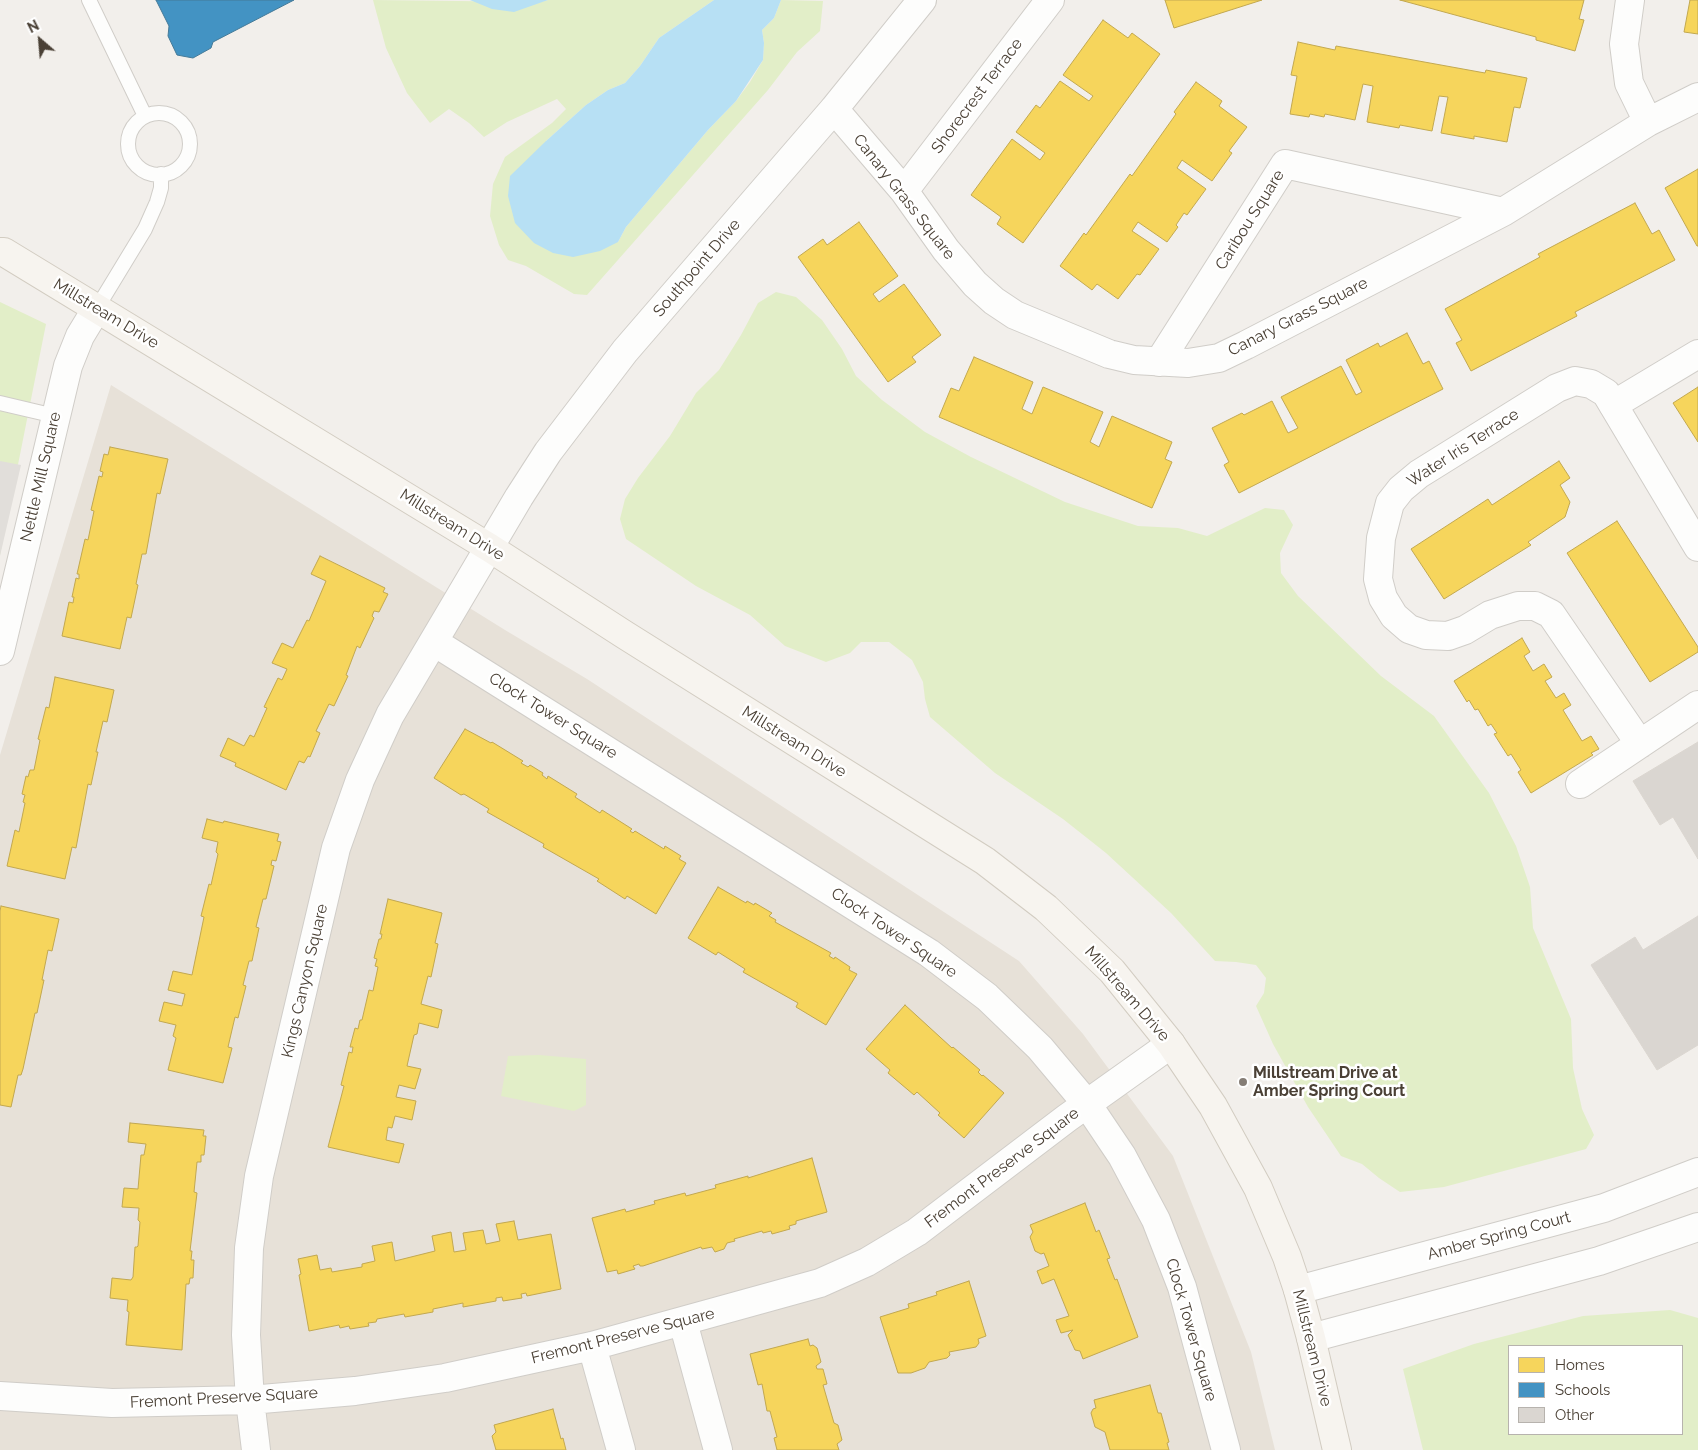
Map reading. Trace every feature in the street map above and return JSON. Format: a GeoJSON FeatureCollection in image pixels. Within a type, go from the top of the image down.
{"type":"FeatureCollection","features":[{"type":"Feature","properties":{"kind":"street","name":"Southpoint Drive"},"geometry":{"type":"LineString","coordinates":[[490,548],[519,497],[548,452],[625,352],[834,109],[922,0]]}},
{"type":"Feature","properties":{"kind":"street","name":"Shorecrest Terrace"},"geometry":{"type":"LineString","coordinates":[[904,191],[1050,0]]}},
{"type":"Feature","properties":{"kind":"street"},"geometry":{"type":"LineString","coordinates":[[1630,0],[1624,44],[1629,83],[1648,122]]}},
{"type":"Feature","properties":{"kind":"street","name":"Canary Grass Square"},"geometry":{"type":"LineString","coordinates":[[834,109],[904,191],[946,250],[975,284],[994,301],[1015,315],[1109,354],[1134,360],[1188,363],[1219,358],[1503,212],[1648,122],[1698,97]]}},
{"type":"Feature","properties":{"kind":"street","name":"Caribou Square"},"geometry":{"type":"LineString","coordinates":[[1159,362],[1285,164],[1503,212]]}},
{"type":"Feature","properties":{"kind":"street","name":"Millstream Drive"},"geometry":{"type":"LineString","coordinates":[[1,248],[490,548],[985,862],[1046,908],[1112,971],[1171,1044],[1213,1106],[1258,1188],[1287,1257],[1298,1290],[1337,1450]]}},
{"type":"Feature","properties":{"kind":"street","name":"Nettle Mill Square"},"geometry":{"type":"LineString","coordinates":[[0,651],[68,366],[80,336],[97,308]]}},
{"type":"Feature","properties":{"kind":"street"},"geometry":{"type":"LineString","coordinates":[[1698,354],[1613,405],[1698,547]]}},
{"type":"Feature","properties":{"kind":"street","name":"Water Iris Terrace"},"geometry":{"type":"LineString","coordinates":[[1613,405],[1606,392],[1591,384],[1575,381],[1557,388],[1419,474],[1401,489],[1390,503],[1381,538],[1378,579],[1382,598],[1394,616],[1409,629],[1426,635],[1448,636],[1465,630],[1490,615],[1518,606],[1535,606],[1551,614],[1640,744]]}},
{"type":"Feature","properties":{"kind":"street","name":"Kings Canyon Square"},"geometry":{"type":"LineString","coordinates":[[256,1450],[250,1400],[246,1336],[250,1248],[259,1176],[336,848],[360,780],[390,715],[490,548]]}},
{"type":"Feature","properties":{"kind":"street","name":"Clock Tower Square"},"geometry":{"type":"LineString","coordinates":[[434,642],[929,952],[987,997],[1040,1048],[1087,1104],[1122,1156],[1156,1220],[1182,1288],[1226,1450]]}},
{"type":"Feature","properties":{"kind":"street"},"geometry":{"type":"LineString","coordinates":[[1580,784],[1698,705]]}},
{"type":"Feature","properties":{"kind":"street","name":"Fremont Preserve Square"},"geometry":{"type":"LineString","coordinates":[[0,1396],[112,1402],[250,1400],[355,1391],[445,1378],[592,1346],[820,1283],[867,1262],[917,1232],[1087,1104],[1171,1044]]}},
{"type":"Feature","properties":{"kind":"street","name":"Amber Spring Court"},"geometry":{"type":"LineString","coordinates":[[1298,1290],[1604,1208],[1698,1172]]}},
{"type":"Feature","properties":{"kind":"street"},"geometry":{"type":"LineString","coordinates":[[1311,1338],[1599,1261],[1698,1227]]}},
{"type":"Feature","properties":{"kind":"street"},"geometry":{"type":"LineString","coordinates":[[683,1322],[718,1450]]}},
{"type":"Feature","properties":{"kind":"street"},"geometry":{"type":"LineString","coordinates":[[592,1346],[621,1450]]}},
{"type":"Feature","properties":{"kind":"lane"},"geometry":{"type":"LineString","coordinates":[[89,0],[145,116]]}},
{"type":"Feature","properties":{"kind":"lane"},"geometry":{"type":"LineString","coordinates":[[156,113],[176,118],[184,125],[189,135],[190,146],[188,156],[182,165],[173,171],[161,174],[154,175],[137,166],[131,158],[128,148],[131,129],[145,116],[156,113]]}},
{"type":"Feature","properties":{"kind":"lane"},"geometry":{"type":"LineString","coordinates":[[97,308],[145,230],[161,188],[161,174]]}},
{"type":"Feature","properties":{"kind":"lane"},"geometry":{"type":"LineString","coordinates":[[0,403],[55,416]]}},
{"type":"Feature","properties":{"kind":"shaded area"},"geometry":{"type":"Polygon","coordinates":[[[111,385],[587,679],[1019,961],[1083,1034],[1173,1156],[1251,1352],[1275,1450],[0,1450],[0,755],[111,385]]]}},
{"type":"Feature","properties":{"kind":"shaded area"},"geometry":{"type":"Polygon","coordinates":[[[0,461],[21,465],[0,556],[0,461]]]}},
{"type":"Feature","properties":{"kind":"green space"},"geometry":{"type":"Polygon","coordinates":[[[373,0],[541,2],[548,0],[714,0],[659,38],[640,66],[625,83],[608,90],[586,105],[546,141],[618,242],[626,227],[708,130],[736,101],[750,82],[763,60],[764,43],[762,30],[774,18],[781,0],[823,1],[820,31],[797,52],[768,90],[587,295],[574,294],[526,266],[508,260],[499,245],[490,216],[493,184],[505,157],[552,123],[566,109],[557,99],[507,122],[484,137],[469,123],[449,109],[430,123],[407,93],[386,48],[373,0]]]}},
{"type":"Feature","properties":{"kind":"green space"},"geometry":{"type":"Polygon","coordinates":[[[776,292],[796,297],[822,320],[842,349],[856,376],[882,400],[925,432],[971,457],[1065,502],[1138,526],[1178,528],[1207,536],[1265,508],[1284,510],[1293,525],[1280,553],[1281,573],[1298,596],[1381,676],[1434,716],[1489,793],[1516,846],[1530,887],[1533,928],[1571,1019],[1573,1068],[1582,1109],[1594,1135],[1586,1149],[1444,1187],[1400,1192],[1362,1164],[1341,1156],[1308,1107],[1273,1044],[1256,1006],[1264,993],[1266,978],[1256,965],[1215,961],[1171,913],[1106,853],[1063,819],[995,773],[930,717],[923,682],[912,660],[889,642],[861,642],[850,653],[826,662],[785,646],[750,615],[696,586],[626,539],[620,519],[625,499],[638,478],[670,436],[696,393],[719,370],[758,303],[776,292]]]}},
{"type":"Feature","properties":{"kind":"green space"},"geometry":{"type":"Polygon","coordinates":[[[0,302],[46,324],[0,555],[0,302]]]}},
{"type":"Feature","properties":{"kind":"green space"},"geometry":{"type":"Polygon","coordinates":[[[539,1055],[586,1059],[586,1105],[574,1111],[501,1096],[508,1056],[539,1055]]]}},
{"type":"Feature","properties":{"kind":"green space"},"geometry":{"type":"Polygon","coordinates":[[[1670,1310],[1698,1318],[1698,1450],[1423,1450],[1403,1369],[1474,1344],[1583,1316],[1670,1310]]]}},
{"type":"Feature","properties":{"kind":"water"},"geometry":{"type":"Polygon","coordinates":[[[470,0],[548,0],[514,12],[492,9],[470,0]]]}},
{"type":"Feature","properties":{"kind":"water"},"geometry":{"type":"Polygon","coordinates":[[[714,0],[781,0],[774,18],[762,30],[764,43],[763,60],[736,101],[708,130],[626,227],[618,242],[600,251],[573,257],[553,253],[534,243],[515,223],[508,196],[510,176],[586,105],[608,90],[625,83],[640,66],[659,38],[714,0]]]}},
{"type":"Feature","properties":{"kind":"building: Homes"},"geometry":{"type":"Polygon","coordinates":[[[1165,0],[1262,0],[1174,28],[1165,0]]]}},
{"type":"Feature","properties":{"kind":"building: Homes"},"geometry":{"type":"Polygon","coordinates":[[[1400,0],[1584,0],[1579,19],[1584,20],[1575,51],[1536,40],[1536,37],[1400,0]]]}},
{"type":"Feature","properties":{"kind":"building: Homes"},"geometry":{"type":"Polygon","coordinates":[[[1690,0],[1698,0],[1698,34],[1684,32],[1690,0]]]}},
{"type":"Feature","properties":{"kind":"building: Homes"},"geometry":{"type":"Polygon","coordinates":[[[1103,20],[1128,38],[1132,33],[1160,54],[1023,243],[997,224],[1001,217],[971,195],[1012,139],[1040,160],[1045,153],[1016,132],[1036,105],[1040,108],[1060,81],[1089,101],[1093,96],[1063,75],[1103,20]]]}},
{"type":"Feature","properties":{"kind":"building: Homes"},"geometry":{"type":"Polygon","coordinates":[[[1298,42],[1335,50],[1336,46],[1485,73],[1486,70],[1527,78],[1520,108],[1514,107],[1507,142],[1441,133],[1448,97],[1439,96],[1432,131],[1400,125],[1399,128],[1367,122],[1373,86],[1363,84],[1355,120],[1325,114],[1324,117],[1310,114],[1309,117],[1290,114],[1297,76],[1291,75],[1298,42]]]}},
{"type":"Feature","properties":{"kind":"building: Homes"},"geometry":{"type":"Polygon","coordinates":[[[1196,82],[1222,101],[1219,106],[1247,127],[1229,151],[1232,153],[1212,181],[1182,160],[1177,168],[1206,189],[1187,215],[1184,213],[1176,225],[1178,227],[1167,242],[1138,222],[1132,231],[1159,249],[1140,275],[1137,274],[1118,299],[1097,284],[1092,290],[1060,266],[1084,233],[1086,235],[1130,174],[1132,176],[1196,82]]]}},
{"type":"Feature","properties":{"kind":"building: Homes"},"geometry":{"type":"Polygon","coordinates":[[[1698,169],[1698,246],[1697,246],[1665,188],[1698,169]]]}},
{"type":"Feature","properties":{"kind":"building: Homes"},"geometry":{"type":"Polygon","coordinates":[[[1635,203],[1652,234],[1659,230],[1675,260],[1575,312],[1577,316],[1471,371],[1456,343],[1462,340],[1445,309],[1540,257],[1538,254],[1635,203]]]}},
{"type":"Feature","properties":{"kind":"building: Homes"},"geometry":{"type":"Polygon","coordinates":[[[859,222],[898,276],[873,294],[879,302],[904,284],[941,335],[912,357],[916,362],[888,382],[798,257],[823,239],[827,245],[859,222]]]}},
{"type":"Feature","properties":{"kind":"building: Homes"},"geometry":{"type":"Polygon","coordinates":[[[1407,333],[1423,364],[1429,361],[1443,389],[1239,493],[1224,465],[1229,462],[1212,428],[1272,401],[1288,433],[1298,428],[1281,397],[1341,366],[1356,395],[1362,392],[1346,360],[1378,343],[1380,347],[1407,333]]]}},
{"type":"Feature","properties":{"kind":"building: Homes"},"geometry":{"type":"Polygon","coordinates":[[[974,357],[1033,382],[1022,409],[1032,414],[1043,387],[1103,412],[1090,442],[1099,447],[1112,416],[1172,442],[1165,459],[1172,462],[1152,508],[939,417],[951,388],[959,391],[974,357]]]}},
{"type":"Feature","properties":{"kind":"building: Homes"},"geometry":{"type":"Polygon","coordinates":[[[1698,387],[1698,442],[1673,403],[1698,387]]]}},
{"type":"Feature","properties":{"kind":"building: Homes"},"geometry":{"type":"Polygon","coordinates":[[[110,447],[168,459],[160,494],[157,493],[146,554],[142,554],[131,618],[127,617],[120,649],[62,636],[69,602],[73,603],[74,597],[72,597],[76,578],[79,579],[79,574],[77,574],[85,539],[88,540],[94,511],[91,510],[99,476],[102,477],[103,472],[100,471],[104,454],[108,455],[110,447]]]}},
{"type":"Feature","properties":{"kind":"building: Homes"},"geometry":{"type":"Polygon","coordinates":[[[1559,461],[1570,478],[1560,485],[1570,502],[1565,517],[1528,542],[1531,545],[1444,599],[1411,549],[1488,499],[1492,505],[1559,461]]]}},
{"type":"Feature","properties":{"kind":"building: Homes"},"geometry":{"type":"Polygon","coordinates":[[[1617,521],[1698,647],[1698,652],[1650,682],[1567,553],[1617,521]]]}},
{"type":"Feature","properties":{"kind":"building: Homes"},"geometry":{"type":"Polygon","coordinates":[[[320,556],[385,588],[383,592],[388,594],[379,612],[374,611],[372,616],[374,618],[360,648],[357,646],[346,675],[348,676],[334,706],[329,704],[316,731],[320,733],[310,757],[308,756],[304,763],[299,761],[286,790],[235,766],[236,763],[220,756],[228,738],[244,746],[250,735],[254,737],[267,708],[264,707],[278,678],[282,680],[287,669],[272,663],[282,643],[293,648],[307,620],[309,621],[326,581],[311,574],[320,556]]]}},
{"type":"Feature","properties":{"kind":"building: Homes"},"geometry":{"type":"Polygon","coordinates":[[[1522,638],[1530,652],[1524,656],[1533,671],[1544,664],[1552,677],[1545,681],[1556,698],[1564,693],[1571,705],[1563,710],[1582,741],[1591,736],[1599,749],[1591,753],[1593,755],[1531,793],[1518,772],[1521,770],[1511,754],[1508,756],[1494,734],[1497,733],[1491,724],[1488,726],[1478,709],[1475,710],[1469,700],[1467,702],[1454,681],[1522,638]]]}},
{"type":"Feature","properties":{"kind":"building: Homes"},"geometry":{"type":"Polygon","coordinates":[[[55,677],[114,690],[107,722],[103,721],[91,785],[88,784],[76,848],[72,847],[65,879],[7,866],[15,830],[19,832],[25,803],[23,802],[25,795],[22,794],[26,776],[28,777],[30,770],[34,770],[40,740],[38,739],[46,707],[49,708],[55,677]]]}},
{"type":"Feature","properties":{"kind":"building: Homes"},"geometry":{"type":"Polygon","coordinates":[[[465,729],[492,742],[523,761],[521,763],[528,767],[530,765],[543,773],[542,775],[547,779],[548,776],[577,794],[575,797],[600,813],[602,810],[632,829],[630,831],[633,833],[635,831],[664,849],[665,846],[681,856],[679,859],[686,863],[656,914],[627,896],[625,899],[597,881],[599,879],[543,847],[544,844],[487,812],[489,809],[464,794],[461,795],[434,778],[465,729]]]}},
{"type":"Feature","properties":{"kind":"building: Homes"},"geometry":{"type":"Polygon","coordinates":[[[207,819],[223,823],[224,821],[279,834],[277,841],[281,842],[276,861],[272,860],[271,865],[274,866],[266,899],[263,899],[256,927],[259,928],[252,961],[249,961],[243,985],[246,986],[238,1018],[235,1017],[228,1047],[232,1048],[223,1083],[168,1070],[176,1038],[173,1036],[176,1025],[159,1021],[164,1002],[182,1006],[185,994],[168,990],[173,971],[192,975],[204,917],[201,916],[218,854],[216,852],[218,842],[202,838],[207,819]]]}},
{"type":"Feature","properties":{"kind":"building: Homes"},"geometry":{"type":"Polygon","coordinates":[[[718,887],[746,903],[747,901],[754,905],[755,903],[772,913],[769,916],[776,920],[775,922],[831,953],[829,956],[834,959],[835,957],[850,967],[849,970],[857,974],[826,1025],[796,1007],[798,1003],[743,972],[745,969],[718,952],[716,955],[688,938],[718,887]]]}},
{"type":"Feature","properties":{"kind":"building: Homes"},"geometry":{"type":"Polygon","coordinates":[[[388,899],[442,913],[435,943],[438,944],[431,977],[428,976],[421,1004],[442,1010],[438,1028],[419,1023],[417,1034],[414,1035],[407,1066],[421,1069],[415,1089],[399,1085],[396,1097],[416,1101],[412,1120],[395,1116],[392,1128],[388,1127],[386,1140],[404,1144],[399,1163],[328,1147],[344,1086],[341,1085],[349,1052],[352,1053],[353,1047],[350,1047],[355,1028],[358,1029],[360,1020],[362,1020],[369,990],[373,991],[378,967],[375,966],[377,959],[374,958],[379,939],[381,939],[382,934],[380,934],[388,899]]]}},
{"type":"Feature","properties":{"kind":"building: Homes"},"geometry":{"type":"Polygon","coordinates":[[[1,906],[59,919],[52,951],[48,950],[37,1013],[35,1013],[23,1069],[21,1075],[18,1075],[11,1107],[0,1105],[1,906]]]}},
{"type":"Feature","properties":{"kind":"building: Homes"},"geometry":{"type":"Polygon","coordinates":[[[905,1005],[952,1048],[980,1070],[978,1072],[982,1076],[1004,1093],[964,1138],[938,1115],[940,1113],[917,1092],[914,1095],[888,1073],[890,1070],[866,1049],[905,1005]]]}},
{"type":"Feature","properties":{"kind":"building: Homes"},"geometry":{"type":"Polygon","coordinates":[[[130,1123],[204,1130],[203,1136],[206,1136],[204,1155],[201,1155],[201,1162],[197,1162],[194,1192],[197,1193],[190,1251],[192,1251],[191,1260],[194,1260],[193,1278],[190,1278],[189,1284],[186,1284],[182,1350],[126,1345],[129,1312],[127,1311],[128,1300],[110,1298],[112,1278],[131,1280],[133,1277],[135,1247],[138,1246],[139,1208],[122,1207],[124,1188],[138,1189],[141,1155],[144,1155],[146,1144],[128,1142],[130,1123]]]}},
{"type":"Feature","properties":{"kind":"building: Homes"},"geometry":{"type":"Polygon","coordinates":[[[812,1158],[827,1212],[796,1221],[796,1224],[789,1226],[790,1229],[772,1234],[771,1231],[763,1233],[762,1231],[734,1239],[735,1241],[727,1243],[724,1249],[715,1252],[712,1247],[702,1249],[701,1247],[643,1266],[639,1264],[633,1266],[635,1269],[618,1274],[617,1270],[607,1272],[592,1218],[625,1209],[626,1212],[655,1204],[654,1201],[685,1193],[686,1196],[716,1188],[715,1185],[748,1176],[748,1178],[812,1158]]]}},
{"type":"Feature","properties":{"kind":"building: Homes"},"geometry":{"type":"Polygon","coordinates":[[[1085,1203],[1096,1232],[1099,1230],[1110,1258],[1107,1259],[1115,1280],[1117,1279],[1138,1337],[1083,1359],[1080,1351],[1075,1350],[1068,1335],[1073,1330],[1061,1333],[1056,1320],[1069,1316],[1054,1279],[1042,1284],[1037,1271],[1049,1266],[1044,1253],[1041,1254],[1035,1251],[1030,1237],[1033,1232],[1030,1225],[1085,1203]]]}},
{"type":"Feature","properties":{"kind":"building: Homes"},"geometry":{"type":"Polygon","coordinates":[[[514,1221],[518,1240],[551,1234],[561,1289],[527,1296],[526,1293],[521,1294],[522,1298],[503,1301],[502,1297],[496,1298],[496,1301],[463,1307],[463,1303],[433,1309],[433,1312],[405,1317],[404,1314],[377,1319],[376,1322],[368,1323],[369,1326],[350,1329],[349,1326],[340,1328],[339,1325],[309,1331],[298,1259],[317,1255],[320,1270],[331,1268],[332,1272],[362,1267],[362,1264],[375,1261],[372,1246],[392,1242],[395,1261],[435,1251],[432,1236],[451,1232],[454,1252],[466,1250],[463,1233],[483,1230],[486,1244],[500,1241],[496,1224],[514,1221]]]}},
{"type":"Feature","properties":{"kind":"building: Homes"},"geometry":{"type":"Polygon","coordinates":[[[969,1281],[986,1336],[978,1339],[979,1343],[976,1347],[949,1352],[950,1355],[947,1358],[929,1362],[925,1368],[911,1373],[898,1373],[880,1317],[909,1308],[908,1304],[937,1295],[936,1292],[969,1281]]]}},
{"type":"Feature","properties":{"kind":"building: Homes"},"geometry":{"type":"Polygon","coordinates":[[[808,1339],[810,1346],[813,1345],[817,1348],[821,1362],[816,1366],[817,1369],[823,1369],[827,1384],[823,1385],[834,1423],[838,1425],[842,1440],[837,1444],[839,1450],[777,1450],[774,1438],[777,1437],[770,1411],[767,1411],[762,1384],[758,1385],[750,1354],[808,1339]]]}},
{"type":"Feature","properties":{"kind":"building: Homes"},"geometry":{"type":"Polygon","coordinates":[[[1150,1385],[1158,1413],[1161,1413],[1169,1442],[1167,1443],[1169,1450],[1110,1450],[1105,1432],[1095,1427],[1091,1413],[1096,1408],[1094,1400],[1150,1385]]]}},
{"type":"Feature","properties":{"kind":"building: Homes"},"geometry":{"type":"Polygon","coordinates":[[[553,1409],[566,1450],[496,1450],[492,1436],[496,1432],[494,1425],[553,1409]]]}},
{"type":"Feature","properties":{"kind":"building: Schools"},"geometry":{"type":"Polygon","coordinates":[[[156,0],[294,0],[213,42],[211,48],[193,58],[177,55],[168,36],[169,26],[156,0]]]}},
{"type":"Feature","properties":{"kind":"building: Other"},"geometry":{"type":"Polygon","coordinates":[[[1698,742],[1698,859],[1673,817],[1660,825],[1633,781],[1698,742]]]}},
{"type":"Feature","properties":{"kind":"building: Other"},"geometry":{"type":"Polygon","coordinates":[[[1698,916],[1698,1045],[1657,1070],[1591,965],[1635,937],[1643,950],[1698,916]]]}},
{"type":"Feature","properties":{"kind":"place","name":"Millstream Drive at Amber Spring Court"},"geometry":{"type":"Point","coordinates":[1243,1082]}}]}
